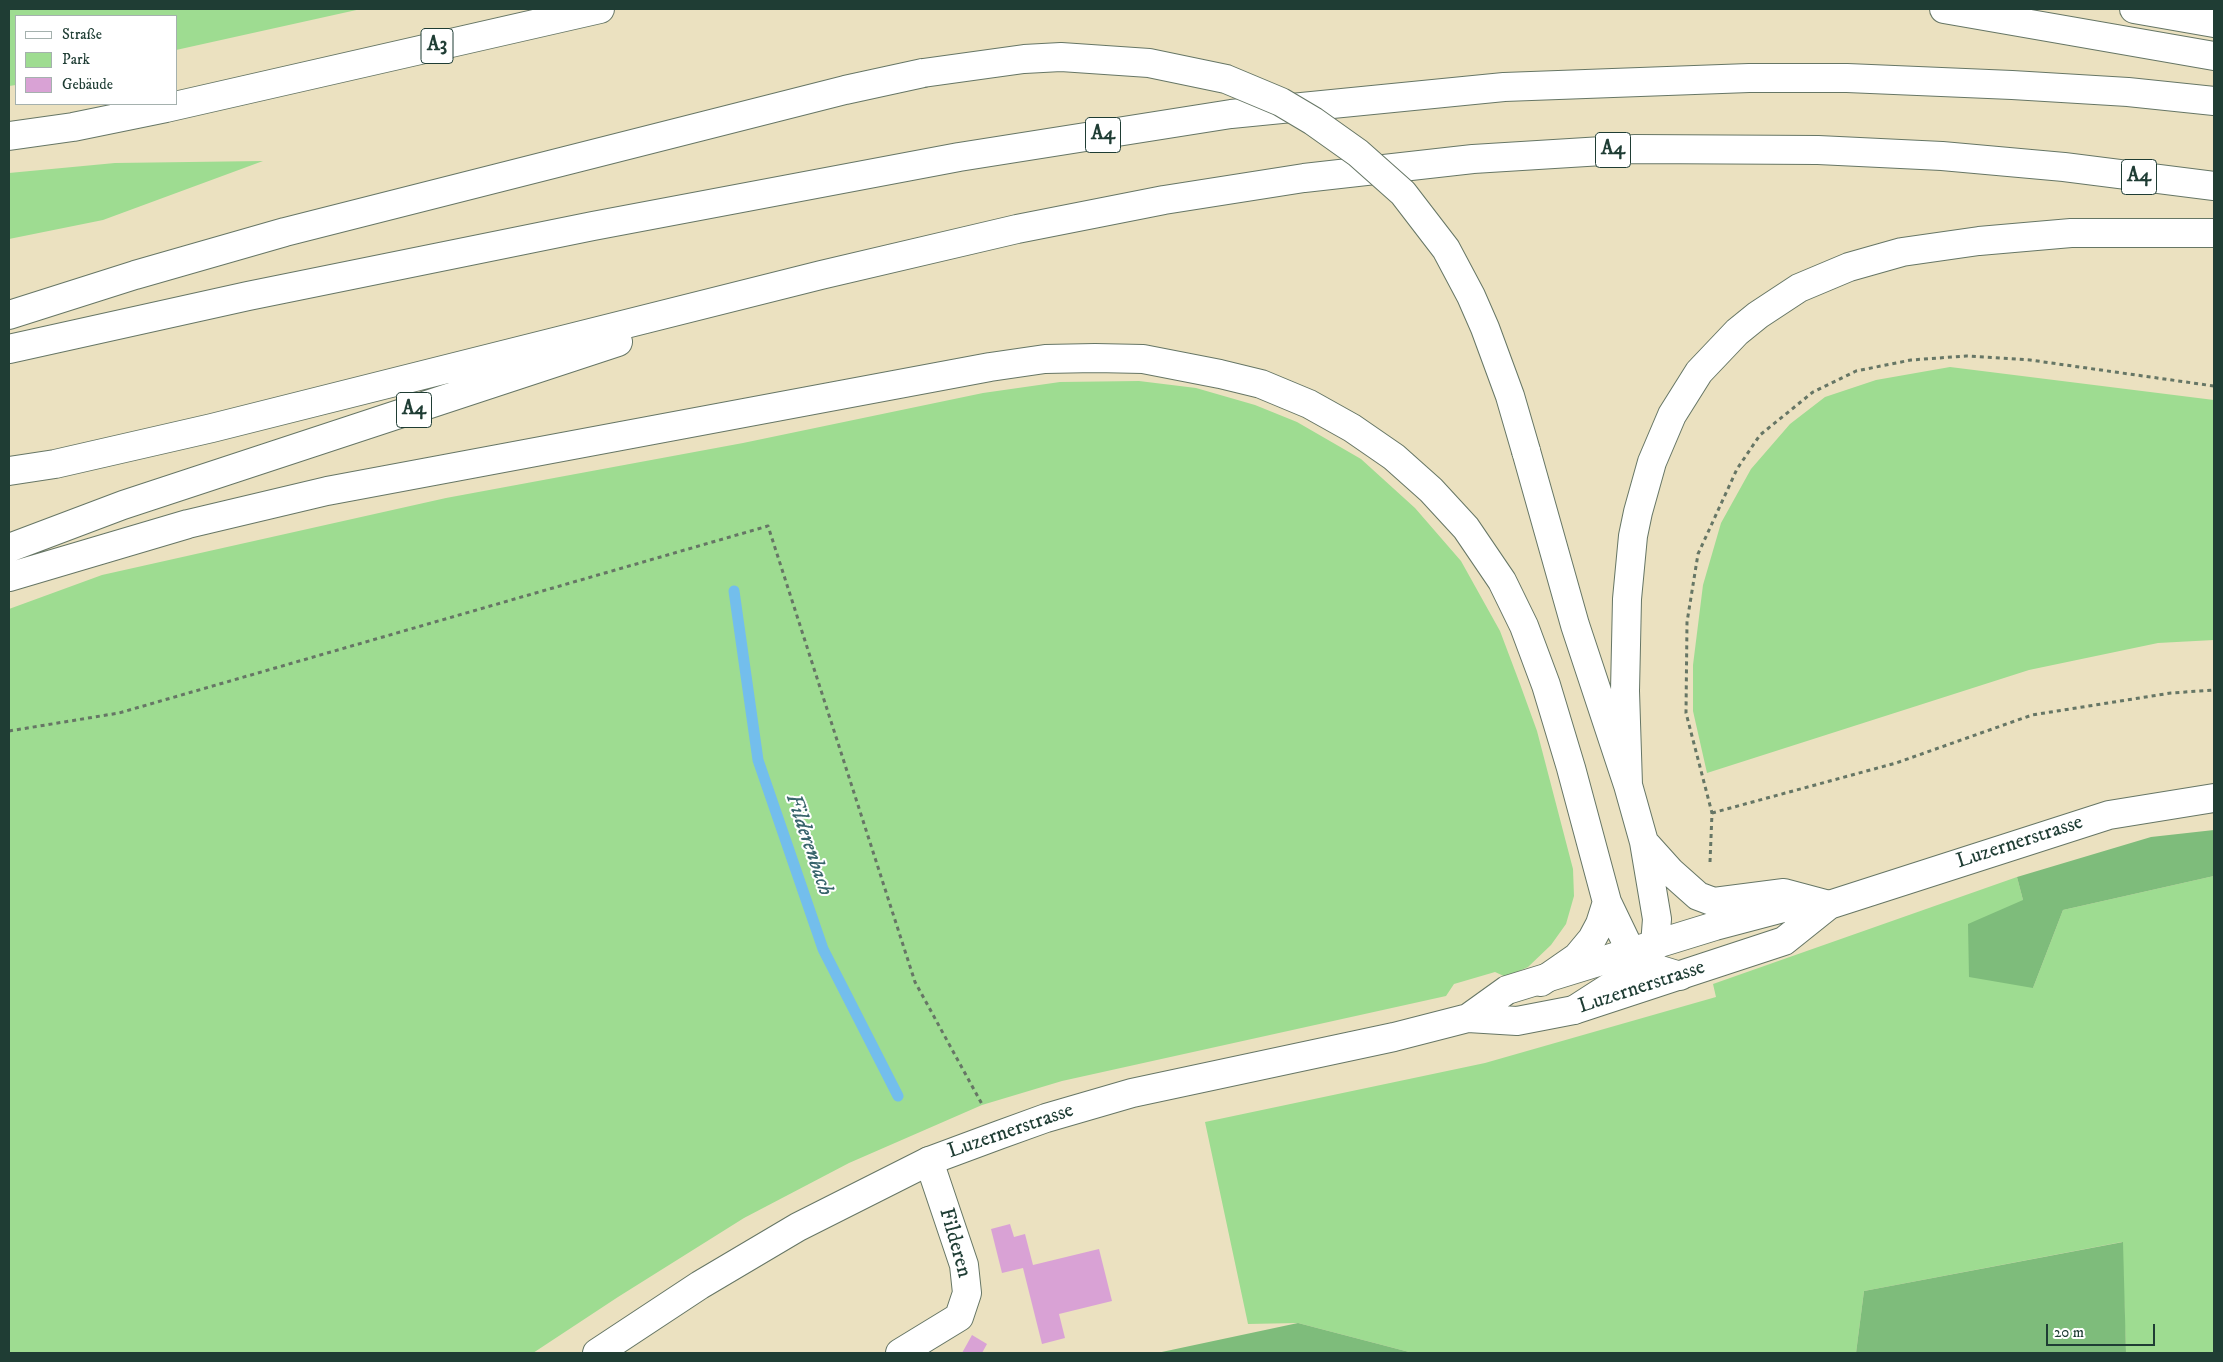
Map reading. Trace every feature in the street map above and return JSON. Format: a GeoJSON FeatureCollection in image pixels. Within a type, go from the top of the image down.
{"type":"FeatureCollection","features":[{"type":"Feature","properties":{"kind":"main road","name":"A3"},"geometry":{"type":"LineString","coordinates":[[9,136],[73,127],[166,108],[600,9]]}},
{"type":"Feature","properties":{"kind":"main road"},"geometry":{"type":"LineString","coordinates":[[1944,9],[2214,56]]}},
{"type":"Feature","properties":{"kind":"main road"},"geometry":{"type":"LineString","coordinates":[[2134,9],[2214,23]]}},
{"type":"Feature","properties":{"kind":"main road"},"geometry":{"type":"LineString","coordinates":[[9,314],[135,274],[285,232],[845,90],[923,73],[989,63],[1052,58],[1094,58],[1149,63],[1226,79],[1281,102],[1320,125],[1358,153],[1403,193],[1446,249],[1471,296],[1510,396],[1575,625],[1628,786],[1644,842],[1657,919],[1644,955],[1574,1010]]}},
{"type":"Feature","properties":{"kind":"main road","name":"A4"},"geometry":{"type":"LineString","coordinates":[[9,349],[248,296],[593,226],[959,158],[1231,114],[1504,87],[1749,78],[1847,78],[2012,85],[2128,92],[2214,101]]}},
{"type":"Feature","properties":{"kind":"main road","name":"A4"},"geometry":{"type":"LineString","coordinates":[[9,471],[55,464],[212,428],[821,275],[1017,229],[1164,200],[1304,178],[1482,158],[1635,149],[1818,150],[1942,156],[2214,186]]}},
{"type":"Feature","properties":{"kind":"main road"},"geometry":{"type":"LineString","coordinates":[[1628,786],[1625,691],[1627,600],[1633,536],[1638,512],[1652,462],[1672,415],[1700,372],[1737,332],[1758,315],[1799,288],[1849,267],[1902,252],[1979,241],[2071,234],[2214,233]]}},
{"type":"Feature","properties":{"kind":"main road","name":"A4"},"geometry":{"type":"LineString","coordinates":[[9,548],[123,505],[821,275]]}},
{"type":"Feature","properties":{"kind":"main road"},"geometry":{"type":"LineString","coordinates":[[9,578],[188,524],[327,491],[990,367],[1046,359],[1143,359],[1261,384],[1309,404],[1352,428],[1394,457],[1431,490],[1466,528],[1502,581],[1546,684],[1572,768],[1607,902],[1644,955],[1680,976]]}},
{"type":"Feature","properties":{"kind":"main road","name":"Luzernerstrasse"},"geometry":{"type":"LineString","coordinates":[[1468,1018],[1507,990],[1644,955],[1787,907],[1829,904],[2109,815],[2214,798]]}},
{"type":"Feature","properties":{"kind":"main road"},"geometry":{"type":"LineString","coordinates":[[1644,842],[1671,872],[1698,896],[1714,902],[1784,893],[1829,904]]}},
{"type":"Feature","properties":{"kind":"main road"},"geometry":{"type":"LineString","coordinates":[[1540,982],[1577,957],[1600,924],[1607,902]]}},
{"type":"Feature","properties":{"kind":"main road","name":"Luzernerstrasse"},"geometry":{"type":"LineString","coordinates":[[597,1353],[700,1285],[790,1231],[929,1162],[999,1135],[1046,1118],[1132,1094],[1394,1037],[1468,1018],[1517,1021],[1574,1010],[1784,941],[1829,904]]}},
{"type":"Feature","properties":{"kind":"main road","name":"Filderen"},"geometry":{"type":"LineString","coordinates":[[900,1353],[959,1317],[967,1293],[964,1265],[929,1162]]}},
{"type":"Feature","properties":{"kind":"path"},"geometry":{"type":"LineString","coordinates":[[2214,386],[2030,360],[1966,356],[1911,360],[1856,371],[1813,392],[1760,435],[1737,469],[1698,554],[1687,622],[1686,714],[1712,813],[1896,763],[2032,714],[2171,693],[2214,690]]}},
{"type":"Feature","properties":{"kind":"path"},"geometry":{"type":"LineString","coordinates":[[9,731],[119,713],[768,526],[915,982],[999,1135]]}},
{"type":"Feature","properties":{"kind":"green space"},"geometry":{"type":"Polygon","coordinates":[[[9,9],[361,9],[178,50],[178,15],[15,15],[15,85],[9,86],[9,9]]]}},
{"type":"Feature","properties":{"kind":"green space"},"geometry":{"type":"Polygon","coordinates":[[[263,161],[103,220],[9,239],[9,173],[115,163],[263,161]]]}},
{"type":"Feature","properties":{"kind":"green space"},"geometry":{"type":"Polygon","coordinates":[[[1950,367],[2214,400],[2214,640],[2158,643],[2029,670],[1707,773],[1693,711],[1693,665],[1703,585],[1721,523],[1751,469],[1790,424],[1825,397],[1876,380],[1950,367]]]}},
{"type":"Feature","properties":{"kind":"green space"},"geometry":{"type":"Polygon","coordinates":[[[1139,381],[1196,388],[1255,405],[1297,422],[1361,459],[1415,508],[1461,561],[1500,631],[1520,684],[1537,731],[1573,869],[1574,896],[1566,924],[1551,945],[1528,967],[1506,977],[1495,972],[1454,984],[1446,996],[1062,1081],[982,1105],[849,1163],[744,1218],[533,1353],[9,1353],[9,609],[102,575],[446,498],[743,443],[983,393],[1060,382],[1139,381]]]}},
{"type":"Feature","properties":{"kind":"green space"},"geometry":{"type":"Polygon","coordinates":[[[2214,830],[2214,876],[2063,910],[2033,988],[1969,977],[1968,924],[2023,900],[2017,877],[2151,837],[2214,830]]]}},
{"type":"Feature","properties":{"kind":"green space"},"geometry":{"type":"Polygon","coordinates":[[[2214,876],[2214,1353],[2126,1353],[2122,1242],[1864,1291],[1856,1353],[1413,1353],[1298,1323],[1248,1324],[1205,1122],[1485,1063],[1716,997],[1713,984],[2017,877],[2023,900],[2033,988],[2063,910],[2214,876]]]}},
{"type":"Feature","properties":{"kind":"green space"},"geometry":{"type":"Polygon","coordinates":[[[2123,1242],[2126,1353],[1856,1353],[1864,1291],[2123,1242]]]}},
{"type":"Feature","properties":{"kind":"green space"},"geometry":{"type":"Polygon","coordinates":[[[1298,1323],[1413,1353],[1157,1353],[1298,1323]]]}},
{"type":"Feature","properties":{"kind":"building"},"geometry":{"type":"Polygon","coordinates":[[[1010,1224],[1014,1237],[1025,1234],[1033,1265],[1099,1249],[1112,1301],[1059,1314],[1065,1338],[1042,1344],[1023,1268],[1002,1273],[991,1229],[1010,1224]]]}},
{"type":"Feature","properties":{"kind":"building"},"geometry":{"type":"Polygon","coordinates":[[[972,1335],[987,1344],[982,1353],[962,1353],[972,1335]]]}},
{"type":"Feature","properties":{"kind":"waterway","name":"Filderenbach"},"geometry":{"type":"LineString","coordinates":[[734,591],[758,760],[823,949],[898,1096]]}}]}
